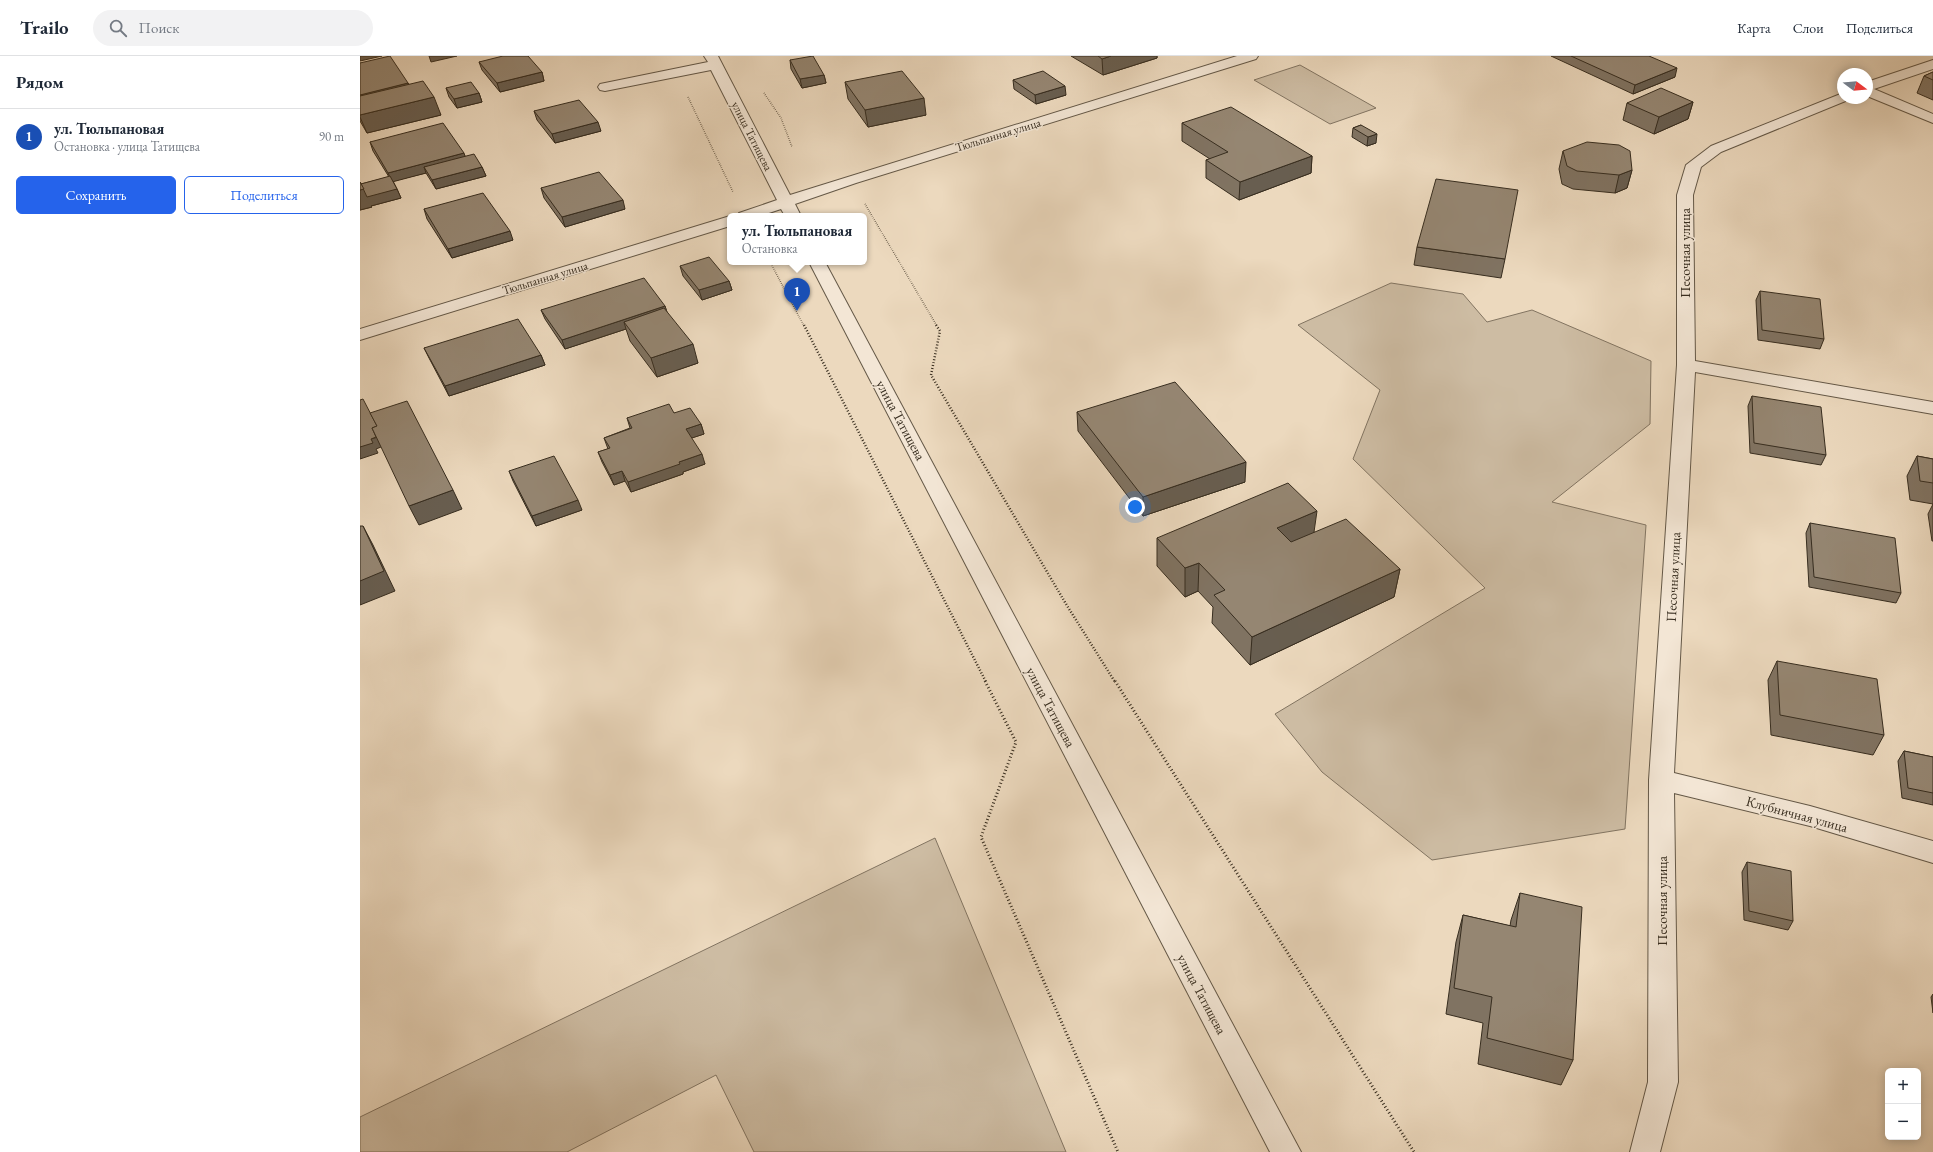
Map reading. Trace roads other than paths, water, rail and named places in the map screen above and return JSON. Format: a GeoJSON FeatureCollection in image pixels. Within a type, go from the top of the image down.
{"type":"FeatureCollection","features":[{"type":"Feature","properties":{"kind":"street"},"geometry":{"type":"LineString","coordinates":[[1203,56],[1216,67]]}},
{"type":"Feature","properties":{"kind":"street","name":"Тюльпанная улица"},"geometry":{"type":"LineString","coordinates":[[753,213],[851,180],[1251,56]]}},
{"type":"Feature","properties":{"kind":"street"},"geometry":{"type":"LineString","coordinates":[[605,87],[677,73],[713,60]]}},
{"type":"Feature","properties":{"kind":"street","name":"улица Татищева"},"geometry":{"type":"LineString","coordinates":[[713,60],[791,213]]}},
{"type":"Feature","properties":{"kind":"street"},"geometry":{"type":"LineString","coordinates":[[1873,85],[1933,64]]}},
{"type":"Feature","properties":{"kind":"street"},"geometry":{"type":"LineString","coordinates":[[1873,94],[1933,119]]}},
{"type":"Feature","properties":{"kind":"street","name":"Песочная улица"},"geometry":{"type":"LineString","coordinates":[[1646,1152],[1663,1082],[1661,780],[1686,365],[1685,195],[1694,165],[1716,149],[1837,99]]}},
{"type":"Feature","properties":{"kind":"street","name":"Тюльпанная улица"},"geometry":{"type":"LineString","coordinates":[[360,335],[727,222]]}},
{"type":"Feature","properties":{"kind":"street","name":"улица Татищева"},"geometry":{"type":"LineString","coordinates":[[819,265],[1286,1152]]}},
{"type":"Feature","properties":{"kind":"street"},"geometry":{"type":"LineString","coordinates":[[1686,365],[1933,408]]}},
{"type":"Feature","properties":{"kind":"street","name":"Клубничная улица"},"geometry":{"type":"LineString","coordinates":[[1661,780],[1810,816],[1933,852]]}},
{"type":"Feature","properties":{"kind":"place","name":"ул. Тюльпановая"},"geometry":{"type":"Point","coordinates":[797,311]}}]}
